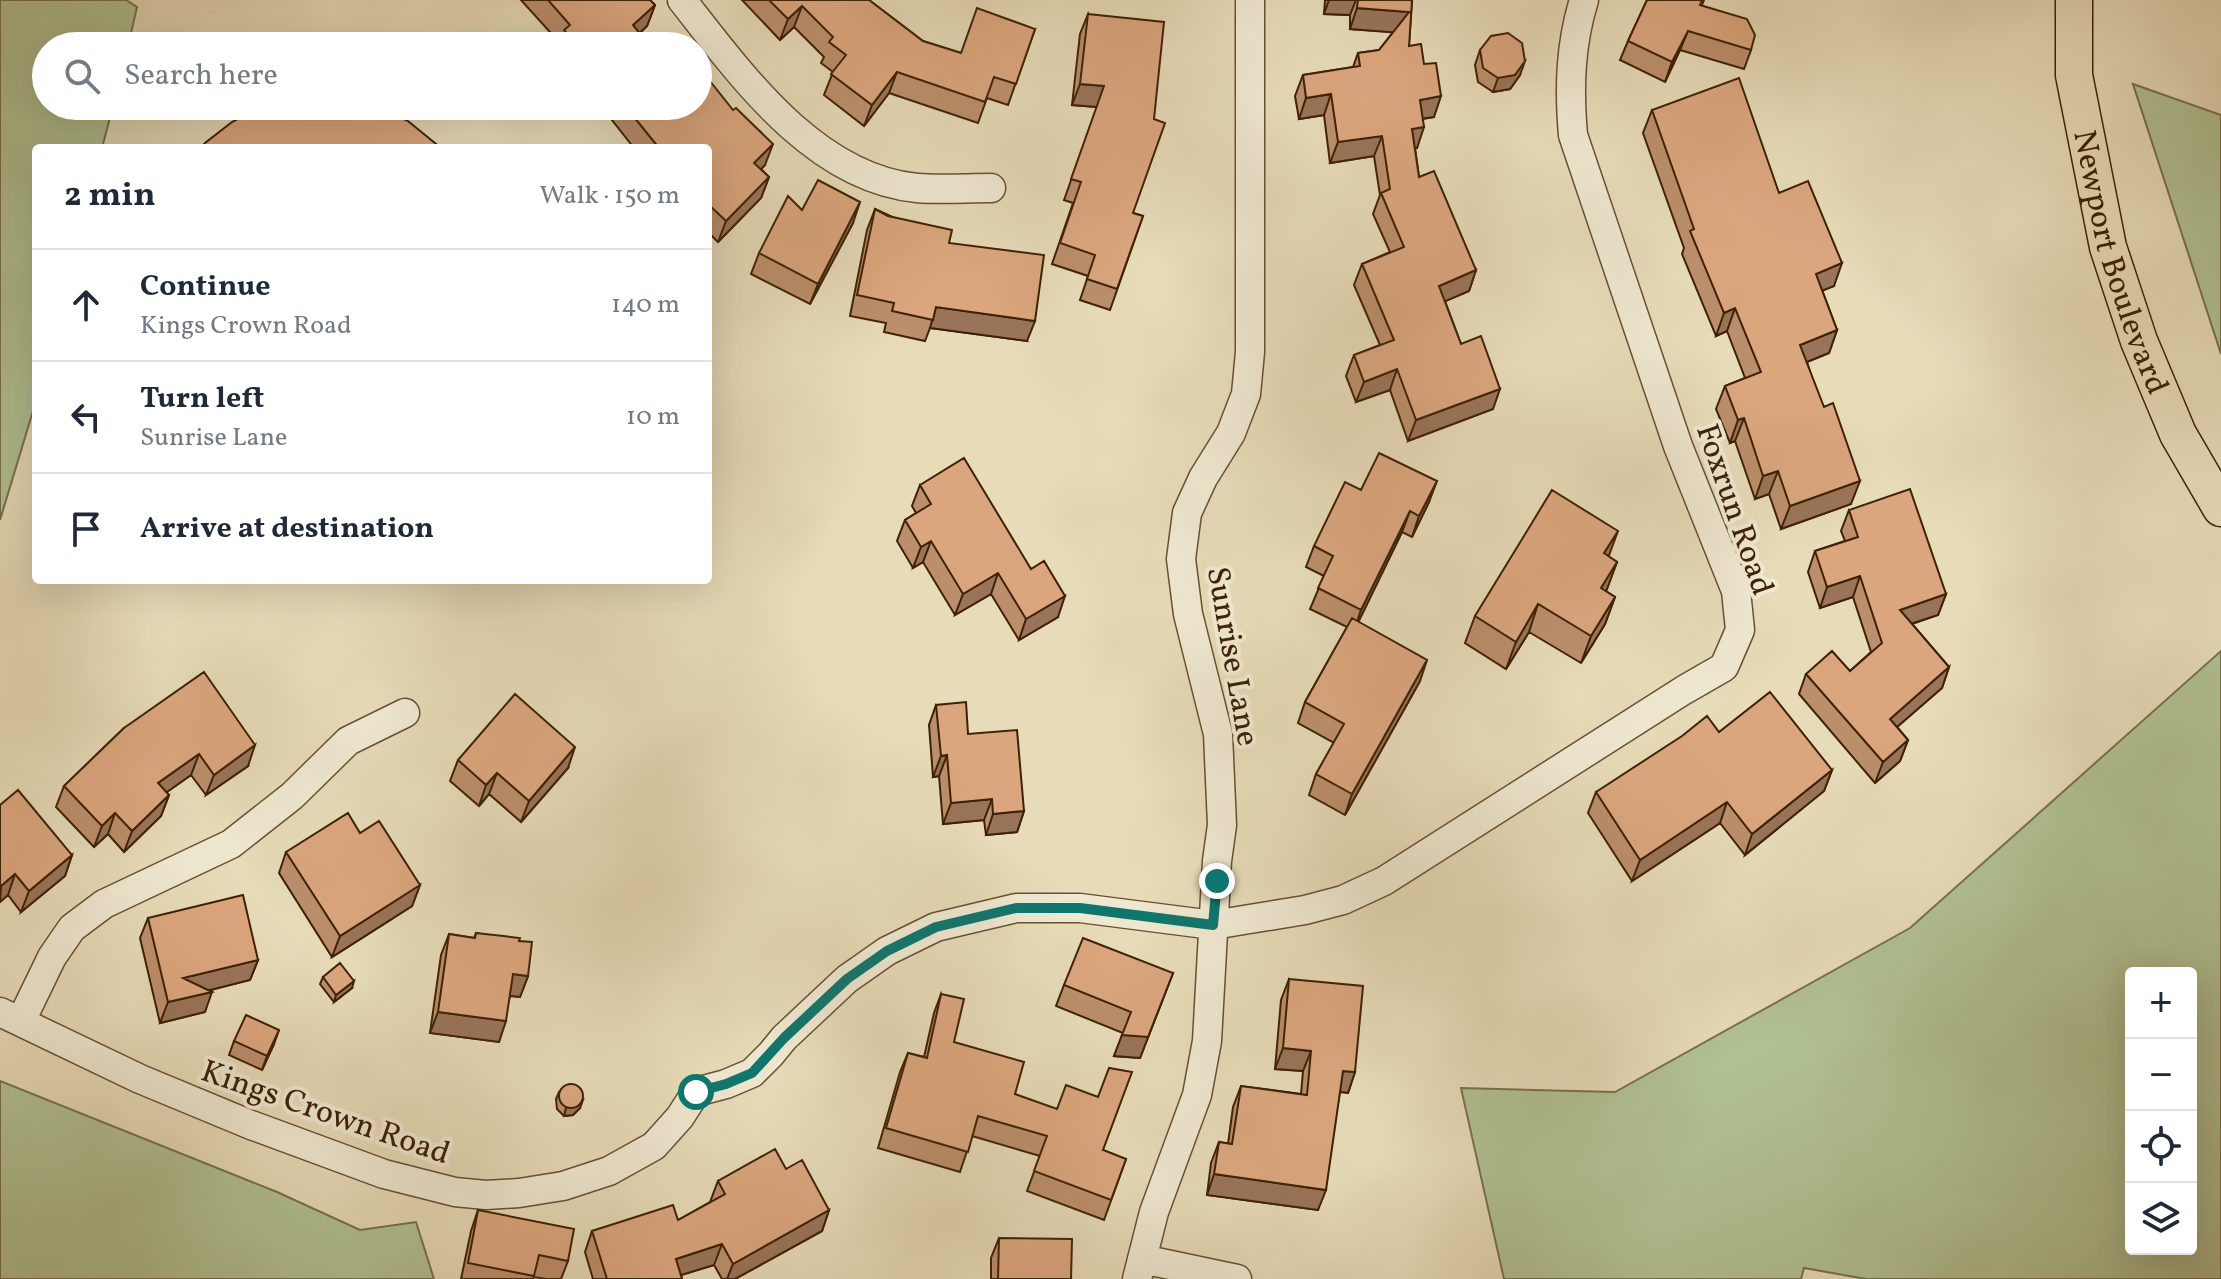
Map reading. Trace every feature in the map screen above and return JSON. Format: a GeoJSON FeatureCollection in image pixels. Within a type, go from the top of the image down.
{"type":"FeatureCollection","features":[{"type":"Feature","properties":{"kind":"main road","name":"Newport Boulevard"},"geometry":{"type":"LineString","coordinates":[[2074,0],[2074,75],[2108,247],[2139,341],[2178,434],[2221,508]]}},
{"type":"Feature","properties":{"kind":"street"},"geometry":{"type":"LineString","coordinates":[[682,0],[708,32]]}},
{"type":"Feature","properties":{"kind":"street","name":"Sunrise Lane"},"geometry":{"type":"LineString","coordinates":[[1139,1269],[1154,1212],[1197,1095],[1207,1041],[1217,861],[1222,825],[1218,734],[1188,614],[1181,559],[1187,513],[1203,478],[1231,433],[1246,394],[1250,352],[1250,0]]}},
{"type":"Feature","properties":{"kind":"street","name":"Foxrun Road"},"geometry":{"type":"LineString","coordinates":[[1213,925],[1305,910],[1343,900],[1384,881],[1724,667],[1740,630],[1736,591],[1678,446],[1573,135],[1571,63],[1584,0]]}},
{"type":"Feature","properties":{"kind":"street"},"geometry":{"type":"LineString","coordinates":[[712,37],[789,125],[838,161],[871,177],[916,188],[991,188]]}},
{"type":"Feature","properties":{"kind":"street"},"geometry":{"type":"LineString","coordinates":[[10,1016],[72,928],[104,904],[231,844],[292,796],[348,741],[405,713]]}},
{"type":"Feature","properties":{"kind":"street","name":"Kings Crown Road"},"geometry":{"type":"LineString","coordinates":[[10,1016],[140,1079],[329,1155],[384,1174],[455,1192],[486,1195],[519,1193],[563,1186],[609,1171],[654,1146],[680,1117],[696,1092],[752,1073],[847,979],[887,951],[936,927],[1016,908],[1080,908],[1213,925]]}},
{"type":"Feature","properties":{"kind":"street"},"geometry":{"type":"LineString","coordinates":[[1139,1269],[1237,1279]]}},
{"type":"Feature","properties":{"kind":"green space"},"geometry":{"type":"Polygon","coordinates":[[[0,0],[126,0],[137,7],[131,32],[32,32],[32,120],[109,120],[103,144],[32,144],[32,414],[0,520],[0,0]]]}},
{"type":"Feature","properties":{"kind":"green space"},"geometry":{"type":"Polygon","coordinates":[[[2133,84],[2221,115],[2221,354],[2133,84]]]}},
{"type":"Feature","properties":{"kind":"green space"},"geometry":{"type":"Polygon","coordinates":[[[2221,651],[2221,1279],[1866,1279],[1804,1268],[1801,1279],[1504,1279],[1461,1088],[1615,1092],[1910,928],[2221,651]]]}},
{"type":"Feature","properties":{"kind":"green space"},"geometry":{"type":"Polygon","coordinates":[[[0,1081],[277,1192],[360,1230],[416,1222],[434,1279],[0,1279],[0,1081]]]}},
{"type":"Feature","properties":{"kind":"building"},"geometry":{"type":"Polygon","coordinates":[[[548,0],[650,0],[655,5],[633,25],[639,32],[566,32],[564,30],[570,25],[548,0]]]}},
{"type":"Feature","properties":{"kind":"building"},"geometry":{"type":"Polygon","coordinates":[[[769,0],[869,0],[923,41],[961,53],[977,8],[1035,29],[1016,84],[994,77],[985,102],[897,72],[872,105],[831,74],[846,55],[829,42],[833,37],[802,6],[788,19],[769,0]]]}},
{"type":"Feature","properties":{"kind":"building"},"geometry":{"type":"Polygon","coordinates":[[[1358,0],[1412,0],[1409,46],[1421,44],[1424,64],[1436,63],[1441,96],[1420,100],[1424,127],[1412,129],[1419,177],[1434,171],[1476,270],[1439,286],[1461,344],[1481,336],[1500,389],[1416,420],[1397,369],[1364,382],[1354,355],[1394,340],[1362,264],[1404,247],[1381,193],[1390,189],[1382,136],[1338,142],[1331,94],[1306,98],[1303,75],[1360,66],[1358,53],[1379,50],[1409,12],[1357,8],[1358,0]]]}},
{"type":"Feature","properties":{"kind":"building"},"geometry":{"type":"Polygon","coordinates":[[[1647,0],[1702,0],[1700,5],[1747,19],[1755,35],[1751,50],[1688,31],[1672,62],[1628,41],[1647,0]]]}},
{"type":"Feature","properties":{"kind":"building"},"geometry":{"type":"Polygon","coordinates":[[[1088,14],[1164,22],[1154,119],[1165,123],[1133,213],[1143,216],[1117,289],[1087,279],[1095,255],[1060,243],[1081,182],[1071,179],[1104,86],[1080,84],[1088,14]]]}},
{"type":"Feature","properties":{"kind":"building"},"geometry":{"type":"Polygon","coordinates":[[[1508,33],[1522,43],[1525,61],[1515,75],[1498,78],[1483,68],[1480,50],[1491,36],[1508,33]]]}},
{"type":"Feature","properties":{"kind":"building"},"geometry":{"type":"Polygon","coordinates":[[[1739,78],[1779,193],[1808,181],[1842,263],[1816,274],[1837,330],[1800,345],[1824,407],[1833,403],[1860,481],[1790,506],[1778,471],[1763,476],[1744,418],[1738,420],[1725,386],[1761,372],[1735,308],[1724,313],[1690,231],[1694,229],[1652,110],[1739,78]]]}},
{"type":"Feature","properties":{"kind":"building"},"geometry":{"type":"Polygon","coordinates":[[[712,84],[733,110],[736,108],[773,144],[754,163],[769,177],[726,221],[712,208],[712,144],[656,144],[636,120],[712,120],[712,84]]]}},
{"type":"Feature","properties":{"kind":"building"},"geometry":{"type":"Polygon","coordinates":[[[406,120],[436,144],[204,144],[232,122],[406,120]]]}},
{"type":"Feature","properties":{"kind":"building"},"geometry":{"type":"Polygon","coordinates":[[[818,180],[860,202],[818,284],[759,253],[788,196],[802,210],[818,180]]]}},
{"type":"Feature","properties":{"kind":"building"},"geometry":{"type":"Polygon","coordinates":[[[875,209],[888,216],[952,230],[949,243],[1044,255],[1035,321],[936,307],[933,320],[892,311],[894,303],[857,295],[875,209]]]}},
{"type":"Feature","properties":{"kind":"building"},"geometry":{"type":"Polygon","coordinates":[[[1379,453],[1437,481],[1419,516],[1410,511],[1361,610],[1318,588],[1333,556],[1314,546],[1345,482],[1361,490],[1379,453]]]}},
{"type":"Feature","properties":{"kind":"building"},"geometry":{"type":"Polygon","coordinates":[[[964,458],[1031,569],[1044,561],[1065,596],[1026,619],[998,573],[963,594],[931,541],[921,547],[905,520],[931,504],[920,485],[964,458]]]}},
{"type":"Feature","properties":{"kind":"building"},"geometry":{"type":"Polygon","coordinates":[[[1910,489],[1946,594],[1900,610],[1949,667],[1890,719],[1908,740],[1883,762],[1806,674],[1832,651],[1850,671],[1882,643],[1860,576],[1827,587],[1815,551],[1858,537],[1849,510],[1910,489]]]}},
{"type":"Feature","properties":{"kind":"building"},"geometry":{"type":"Polygon","coordinates":[[[1552,490],[1618,531],[1604,553],[1617,562],[1601,588],[1615,597],[1591,636],[1538,604],[1516,642],[1475,616],[1552,490]]]}},
{"type":"Feature","properties":{"kind":"building"},"geometry":{"type":"Polygon","coordinates":[[[1352,618],[1427,660],[1352,794],[1316,774],[1344,724],[1305,702],[1352,618]]]}},
{"type":"Feature","properties":{"kind":"building"},"geometry":{"type":"Polygon","coordinates":[[[204,672],[255,745],[214,775],[199,754],[158,783],[169,795],[132,831],[115,813],[102,826],[64,786],[124,728],[204,672]]]}},
{"type":"Feature","properties":{"kind":"building"},"geometry":{"type":"Polygon","coordinates":[[[1770,692],[1832,770],[1752,834],[1727,802],[1640,860],[1596,792],[1707,716],[1719,732],[1770,692]]]}},
{"type":"Feature","properties":{"kind":"building"},"geometry":{"type":"Polygon","coordinates":[[[515,694],[575,747],[529,801],[497,773],[486,785],[458,760],[515,694]]]}},
{"type":"Feature","properties":{"kind":"building"},"geometry":{"type":"Polygon","coordinates":[[[966,702],[968,734],[1017,730],[1024,811],[993,814],[992,799],[951,803],[947,755],[941,756],[936,705],[966,702]]]}},
{"type":"Feature","properties":{"kind":"building"},"geometry":{"type":"Polygon","coordinates":[[[18,790],[72,855],[29,891],[15,874],[0,885],[0,805],[18,790]]]}},
{"type":"Feature","properties":{"kind":"building"},"geometry":{"type":"Polygon","coordinates":[[[348,813],[360,833],[379,821],[420,885],[340,936],[286,852],[348,813]]]}},
{"type":"Feature","properties":{"kind":"building"},"geometry":{"type":"Polygon","coordinates":[[[243,895],[258,960],[183,978],[212,992],[168,1002],[148,918],[243,895]]]}},
{"type":"Feature","properties":{"kind":"building"},"geometry":{"type":"Polygon","coordinates":[[[476,933],[532,942],[528,976],[513,974],[506,1021],[438,1012],[449,934],[475,938],[476,933]]]}},
{"type":"Feature","properties":{"kind":"building"},"geometry":{"type":"Polygon","coordinates":[[[1083,938],[1173,973],[1148,1037],[1122,1035],[1131,1012],[1064,985],[1083,938]]]}},
{"type":"Feature","properties":{"kind":"building"},"geometry":{"type":"Polygon","coordinates":[[[340,963],[354,981],[336,995],[323,977],[340,963]]]}},
{"type":"Feature","properties":{"kind":"building"},"geometry":{"type":"Polygon","coordinates":[[[1289,979],[1363,986],[1355,1072],[1343,1071],[1326,1190],[1214,1174],[1219,1142],[1232,1144],[1241,1086],[1307,1095],[1311,1051],[1283,1048],[1289,979]]]}},
{"type":"Feature","properties":{"kind":"building"},"geometry":{"type":"Polygon","coordinates":[[[941,994],[964,999],[954,1042],[1024,1062],[1015,1094],[1057,1109],[1066,1085],[1098,1097],[1109,1068],[1132,1072],[1103,1150],[1126,1159],[1111,1200],[1034,1171],[1047,1136],[978,1116],[968,1152],[886,1128],[908,1053],[927,1058],[941,994]]]}},
{"type":"Feature","properties":{"kind":"building"},"geometry":{"type":"Polygon","coordinates":[[[246,1015],[279,1030],[267,1056],[234,1041],[246,1015]]]}},
{"type":"Feature","properties":{"kind":"building"},"geometry":{"type":"Polygon","coordinates":[[[571,1084],[580,1087],[583,1096],[580,1105],[571,1108],[562,1105],[559,1096],[562,1087],[571,1084]]]}},
{"type":"Feature","properties":{"kind":"building"},"geometry":{"type":"Polygon","coordinates":[[[775,1149],[786,1169],[802,1160],[829,1210],[733,1264],[722,1244],[676,1259],[682,1279],[607,1279],[592,1231],[673,1205],[678,1220],[725,1194],[718,1181],[775,1149]]]}},
{"type":"Feature","properties":{"kind":"building"},"geometry":{"type":"Polygon","coordinates":[[[478,1210],[574,1229],[568,1261],[539,1255],[534,1276],[468,1263],[478,1210]]]}},
{"type":"Feature","properties":{"kind":"building"},"geometry":{"type":"Polygon","coordinates":[[[999,1238],[1072,1239],[1071,1279],[998,1279],[999,1238]]]}},
{"type":"Feature","properties":{"kind":"route"},"geometry":{"type":"LineString","coordinates":[[696,1092],[752,1073],[847,979],[887,951],[936,927],[1016,908],[1080,908],[1213,925],[1217,881]]}}]}
